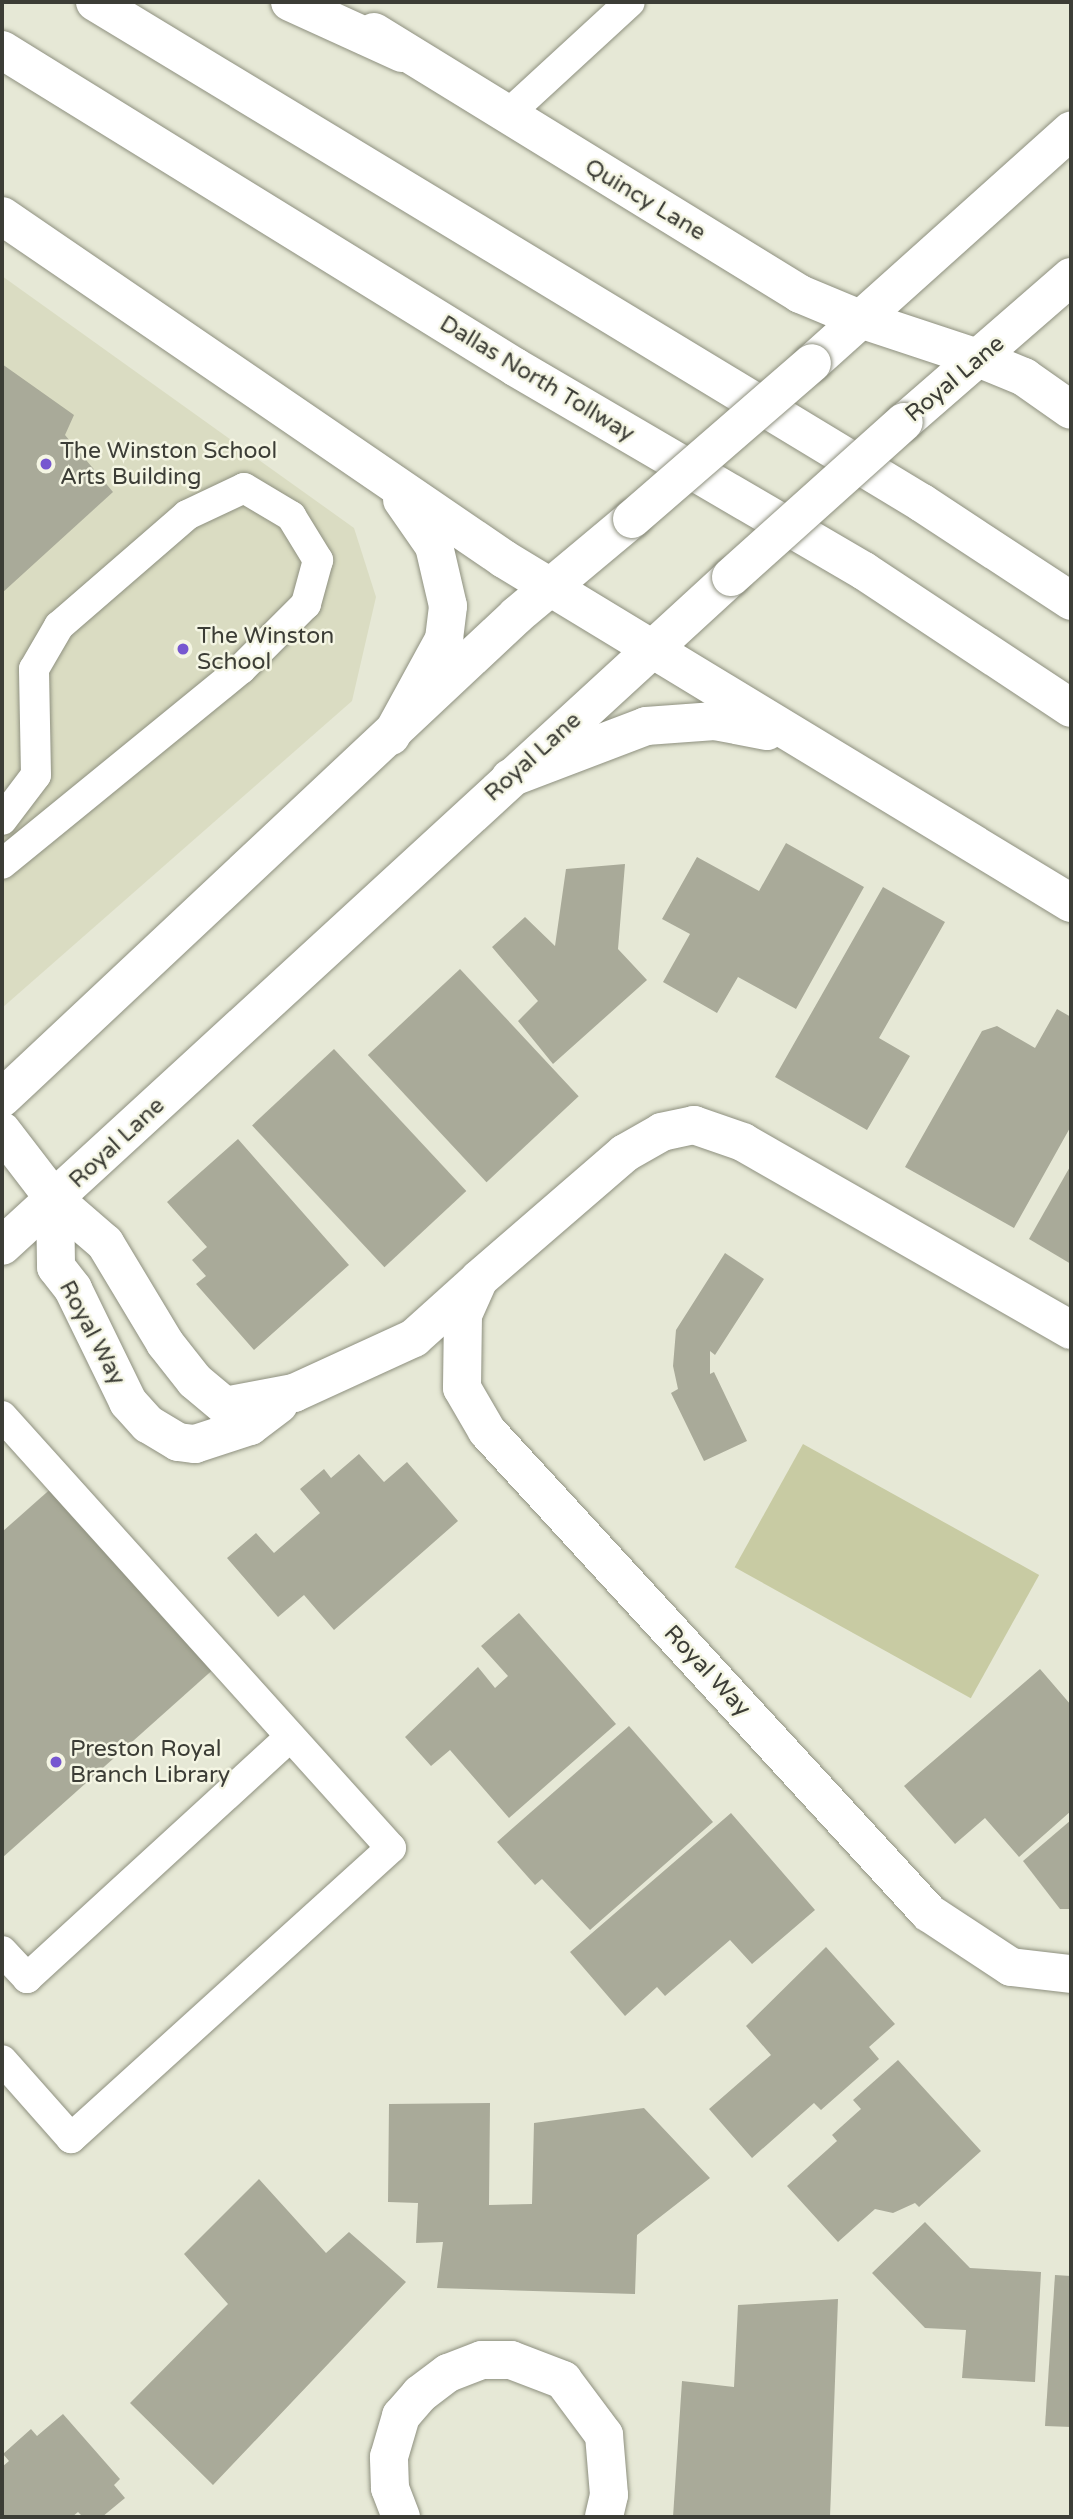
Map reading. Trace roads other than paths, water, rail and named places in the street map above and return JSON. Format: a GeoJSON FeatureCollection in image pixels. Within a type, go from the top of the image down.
{"type":"FeatureCollection","features":[{"type":"Feature","properties":{"kind":"main road"},"geometry":{"type":"LineString","coordinates":[[95,2],[922,503],[1071,601]]}},
{"type":"Feature","properties":{"kind":"main road"},"geometry":{"type":"LineString","coordinates":[[290,2],[402,53]]}},
{"type":"Feature","properties":{"kind":"main road","name":"Quincy Lane"},"geometry":{"type":"LineString","coordinates":[[333,2],[402,53],[800,294],[860,319],[978,358],[1024,377],[1071,410]]}},
{"type":"Feature","properties":{"kind":"main road","name":"Dallas North Tollway"},"geometry":{"type":"LineString","coordinates":[[2,50],[515,367],[864,571],[1071,708]]}},
{"type":"Feature","properties":{"kind":"main road"},"geometry":{"type":"LineString","coordinates":[[2,1098],[551,588],[812,363],[1071,131]]}},
{"type":"Feature","properties":{"kind":"main road"},"geometry":{"type":"LineString","coordinates":[[2,216],[388,481],[551,588],[1071,903]]}},
{"type":"Feature","properties":{"kind":"main road","name":"Royal Lane"},"geometry":{"type":"LineString","coordinates":[[2,1246],[651,650],[904,422],[1071,277]]}},
{"type":"Feature","properties":{"kind":"main road"},"geometry":{"type":"LineString","coordinates":[[388,481],[434,546],[448,606],[444,639],[391,736]]}},
{"type":"Feature","properties":{"kind":"main road"},"geometry":{"type":"LineString","coordinates":[[510,778],[646,726],[715,721],[794,736]]}},
{"type":"Feature","properties":{"kind":"main road","name":"Royal Way"},"geometry":{"type":"LineString","coordinates":[[55,1200],[56,1267],[73,1289],[128,1402],[148,1424],[177,1442],[195,1444],[250,1426],[294,1393],[414,1338],[625,1153],[662,1132],[694,1125],[743,1142],[1071,1329]]}},
{"type":"Feature","properties":{"kind":"main road"},"geometry":{"type":"LineString","coordinates":[[2,1131],[55,1200]]}},
{"type":"Feature","properties":{"kind":"main road","name":"Royal Way"},"geometry":{"type":"LineString","coordinates":[[55,1200],[105,1243],[165,1343],[195,1381],[225,1406],[294,1393]]}},
{"type":"Feature","properties":{"kind":"main road","name":"Royal Way"},"geometry":{"type":"LineString","coordinates":[[479,1279],[463,1315],[462,1388],[487,1431],[929,1913],[1011,1967],[1071,1974]]}},
{"type":"Feature","properties":{"kind":"main road"},"geometry":{"type":"LineString","coordinates":[[401,2517],[390,2488],[389,2457],[401,2416],[420,2394],[448,2373],[482,2360],[510,2360],[563,2380],[604,2435],[609,2495],[604,2517]]}},
{"type":"Feature","properties":{"kind":"lane"},"geometry":{"type":"LineString","coordinates":[[506,116],[631,2]]}},
{"type":"Feature","properties":{"kind":"lane"},"geometry":{"type":"LineString","coordinates":[[2,820],[36,775],[34,669],[59,626],[187,515],[244,488],[291,516],[318,560],[306,604],[241,669],[2,864]]}},
{"type":"Feature","properties":{"kind":"lane"},"geometry":{"type":"LineString","coordinates":[[2,1416],[391,1848],[71,2138],[2,2060]]}},
{"type":"Feature","properties":{"kind":"lane"},"geometry":{"type":"LineString","coordinates":[[2,1951],[27,1978],[290,1737]]}},
{"type":"Feature","properties":{"kind":"place","name":"The Winston School Arts Building"},"geometry":{"type":"Point","coordinates":[46,464]}},
{"type":"Feature","properties":{"kind":"place","name":"The Winston School"},"geometry":{"type":"Point","coordinates":[183,649]}},
{"type":"Feature","properties":{"kind":"place","name":"Preston Royal Branch Library"},"geometry":{"type":"Point","coordinates":[56,1762]}}]}
